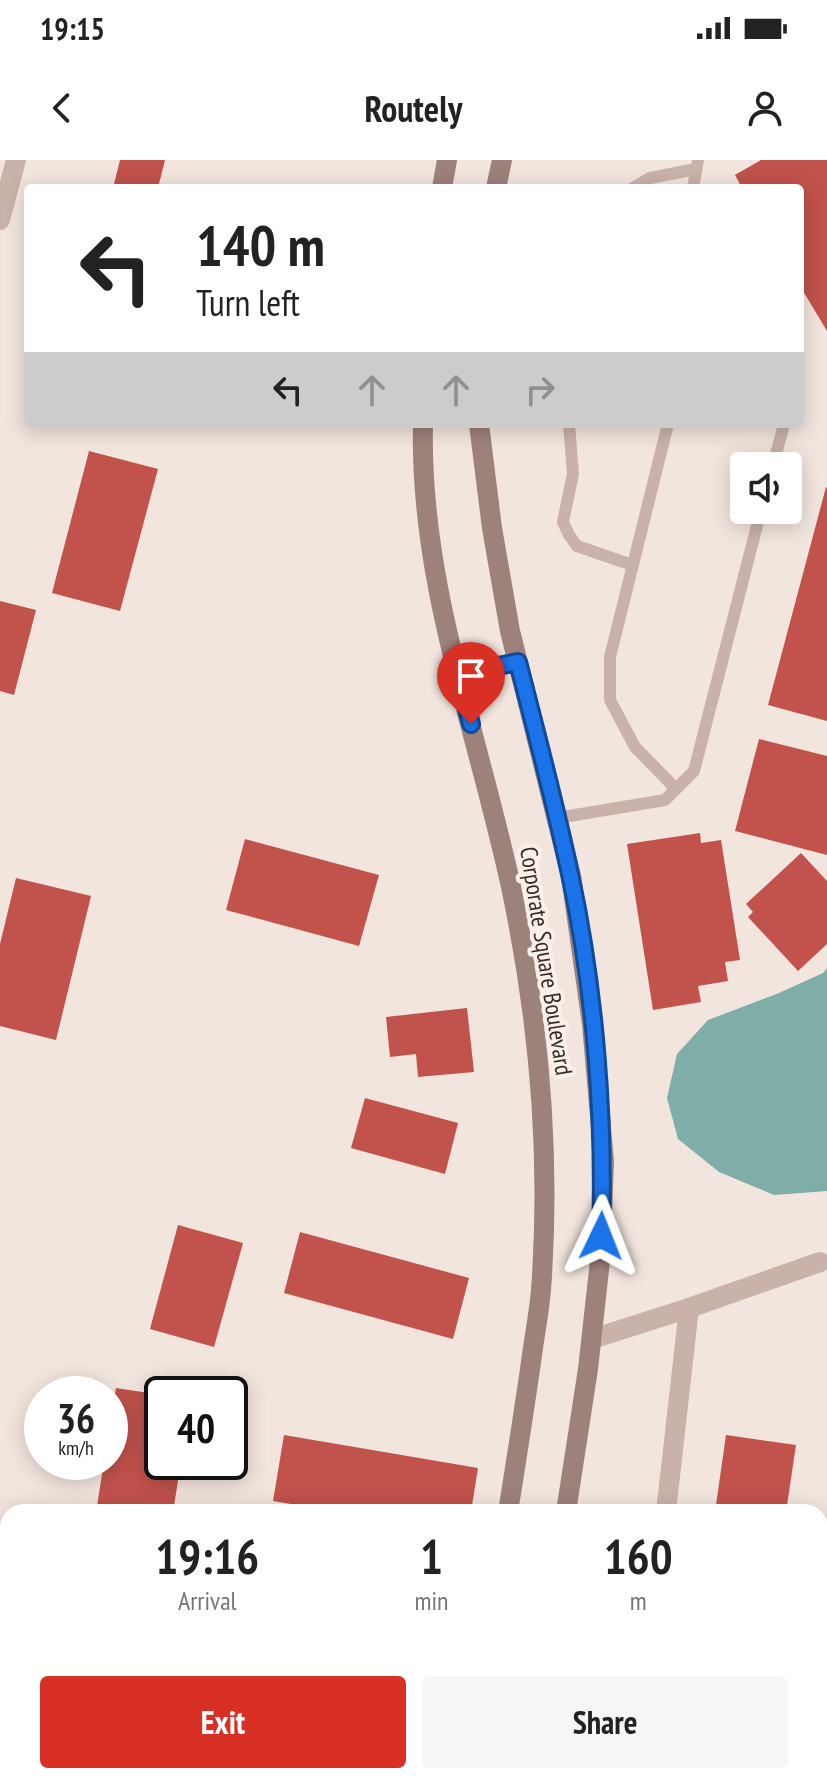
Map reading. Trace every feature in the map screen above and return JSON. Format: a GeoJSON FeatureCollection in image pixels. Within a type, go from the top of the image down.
{"type":"FeatureCollection","features":[{"type":"Feature","properties":{"kind":"street"},"geometry":{"type":"LineString","coordinates":[[0,220],[16,160]]}},
{"type":"Feature","properties":{"kind":"street"},"geometry":{"type":"LineString","coordinates":[[443,184],[447,160]]}},
{"type":"Feature","properties":{"kind":"street"},"geometry":{"type":"LineString","coordinates":[[497,184],[502,160]]}},
{"type":"Feature","properties":{"kind":"street","name":"Corporate Square Boulevard"},"geometry":{"type":"LineString","coordinates":[[423,428],[425,504],[433,563],[511,887],[539,1064],[544,1184],[541,1292],[509,1504]]}},
{"type":"Feature","properties":{"kind":"street","name":"Corporate Square Boulevard"},"geometry":{"type":"LineString","coordinates":[[480,428],[492,528],[518,662],[571,876],[592,1024],[604,1162],[600,1261],[592,1339],[567,1504]]}},
{"type":"Feature","properties":{"kind":"street"},"geometry":{"type":"LineString","coordinates":[[592,1339],[820,1262]]}},
{"type":"Feature","properties":{"kind":"street"},"geometry":{"type":"LineString","coordinates":[[667,1504],[689,1308]]}},
{"type":"Feature","properties":{"kind":"lane"},"geometry":{"type":"LineString","coordinates":[[640,184],[697,164],[694,184]]}},
{"type":"Feature","properties":{"kind":"lane"},"geometry":{"type":"LineString","coordinates":[[569,428],[573,474],[563,522],[577,546],[632,565]]}},
{"type":"Feature","properties":{"kind":"lane"},"geometry":{"type":"LineString","coordinates":[[667,428],[610,657],[610,700],[635,747],[676,789]]}},
{"type":"Feature","properties":{"kind":"lane"},"geometry":{"type":"LineString","coordinates":[[777,452],[783,428]]}},
{"type":"Feature","properties":{"kind":"lane"},"geometry":{"type":"LineString","coordinates":[[557,818],[665,800],[694,771],[757,524]]}},
{"type":"Feature","properties":{"kind":"lane"},"geometry":{"type":"LineString","coordinates":[[458,674],[518,662]]}},
{"type":"Feature","properties":{"kind":"water"},"geometry":{"type":"Polygon","coordinates":[[[827,968],[827,1191],[774,1195],[719,1172],[678,1139],[667,1098],[677,1054],[708,1020],[779,993],[823,973],[827,968]]]}},
{"type":"Feature","properties":{"kind":"building"},"geometry":{"type":"Polygon","coordinates":[[[120,160],[165,160],[159,184],[114,184],[120,160]]]}},
{"type":"Feature","properties":{"kind":"building"},"geometry":{"type":"Polygon","coordinates":[[[761,160],[827,160],[827,331],[804,293],[804,184],[740,184],[735,175],[761,160]]]}},
{"type":"Feature","properties":{"kind":"building"},"geometry":{"type":"Polygon","coordinates":[[[89,451],[158,469],[120,611],[52,593],[89,451]]]}},
{"type":"Feature","properties":{"kind":"building"},"geometry":{"type":"Polygon","coordinates":[[[827,488],[827,721],[768,705],[827,488]]]}},
{"type":"Feature","properties":{"kind":"building"},"geometry":{"type":"Polygon","coordinates":[[[0,601],[36,610],[14,695],[0,691],[0,601]]]}},
{"type":"Feature","properties":{"kind":"building"},"geometry":{"type":"Polygon","coordinates":[[[759,739],[827,756],[827,855],[735,831],[759,739]]]}},
{"type":"Feature","properties":{"kind":"building"},"geometry":{"type":"Polygon","coordinates":[[[700,833],[701,843],[721,840],[740,960],[725,962],[728,981],[698,986],[701,1002],[653,1010],[627,844],[700,833]]]}},
{"type":"Feature","properties":{"kind":"building"},"geometry":{"type":"Polygon","coordinates":[[[245,839],[379,875],[359,946],[226,910],[245,839]]]}},
{"type":"Feature","properties":{"kind":"building"},"geometry":{"type":"Polygon","coordinates":[[[801,853],[827,881],[827,944],[798,971],[748,917],[753,912],[746,904],[801,853]]]}},
{"type":"Feature","properties":{"kind":"building"},"geometry":{"type":"Polygon","coordinates":[[[16,878],[91,896],[56,1040],[0,1026],[0,944],[16,878]]]}},
{"type":"Feature","properties":{"kind":"building"},"geometry":{"type":"Polygon","coordinates":[[[467,1008],[474,1072],[418,1077],[416,1054],[390,1057],[386,1017],[467,1008]]]}},
{"type":"Feature","properties":{"kind":"building"},"geometry":{"type":"Polygon","coordinates":[[[365,1098],[458,1123],[445,1174],[351,1148],[365,1098]]]}},
{"type":"Feature","properties":{"kind":"building"},"geometry":{"type":"Polygon","coordinates":[[[178,1225],[243,1243],[214,1347],[150,1329],[178,1225]]]}},
{"type":"Feature","properties":{"kind":"building"},"geometry":{"type":"Polygon","coordinates":[[[300,1232],[469,1278],[453,1339],[284,1293],[300,1232]]]}},
{"type":"Feature","properties":{"kind":"building"},"geometry":{"type":"Polygon","coordinates":[[[128,1390],[144,1392],[144,1480],[178,1480],[174,1504],[97,1504],[101,1480],[128,1480],[128,1390]]]}},
{"type":"Feature","properties":{"kind":"building"},"geometry":{"type":"Polygon","coordinates":[[[284,1435],[478,1468],[472,1504],[291,1504],[273,1501],[284,1435]]]}},
{"type":"Feature","properties":{"kind":"building"},"geometry":{"type":"Polygon","coordinates":[[[726,1435],[796,1445],[787,1504],[716,1504],[726,1435]]]}},
{"type":"Feature","properties":{"kind":"route"},"geometry":{"type":"LineString","coordinates":[[471,724],[458,674],[518,662],[571,876],[583,953],[604,1162],[601,1236]]}}]}
